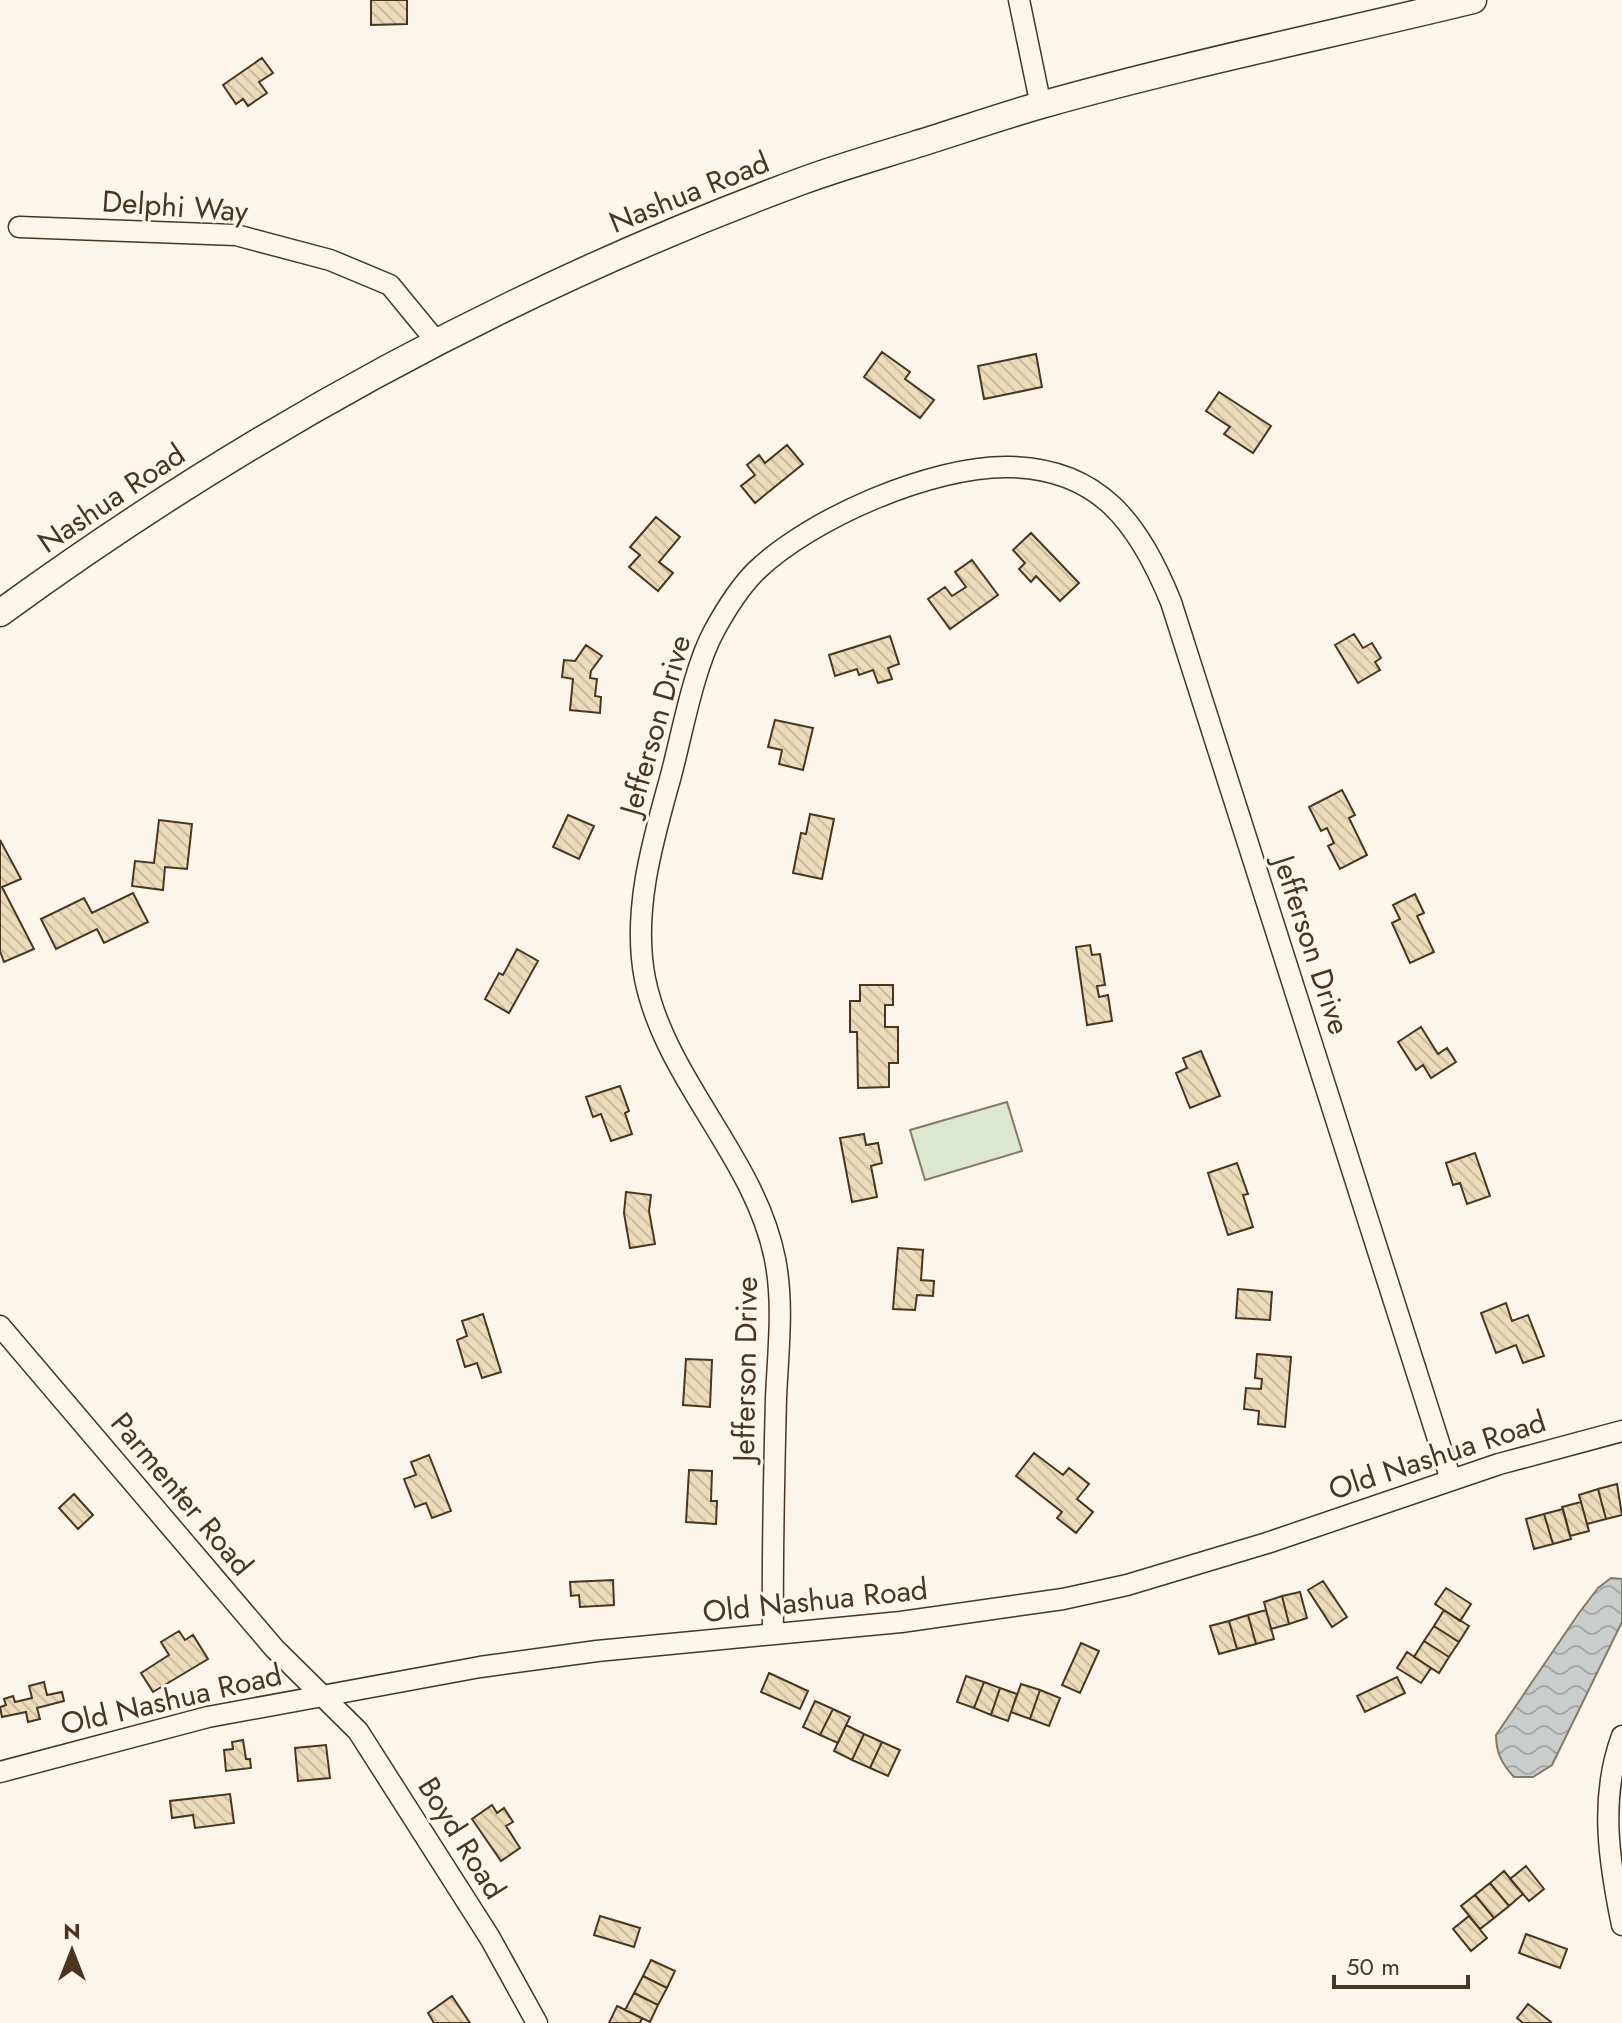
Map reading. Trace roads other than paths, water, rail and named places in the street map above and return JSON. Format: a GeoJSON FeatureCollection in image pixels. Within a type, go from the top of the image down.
{"type":"FeatureCollection","features":[{"type":"Feature","properties":{"kind":"main road","name":"Nashua Road"},"geometry":{"type":"LineString","coordinates":[[0,613],[206,473],[436,341],[611,258],[806,180],[1041,106],[1473,0]]}},
{"type":"Feature","properties":{"kind":"street"},"geometry":{"type":"LineString","coordinates":[[1019,0],[1041,106]]}},
{"type":"Feature","properties":{"kind":"street","name":"Delphi Way"},"geometry":{"type":"LineString","coordinates":[[19,227],[236,235],[330,260],[390,285],[436,341]]}},
{"type":"Feature","properties":{"kind":"street","name":"Jefferson Drive"},"geometry":{"type":"LineString","coordinates":[[773,1634],[772,1551],[779,1305],[776,1263],[772,1243],[757,1205],[677,1060],[651,1001],[642,960],[643,898],[659,816],[704,653],[733,598],[760,567],[793,542],[847,512],[945,474],[1008,467],[1028,468],[1089,486],[1121,513],[1155,564],[1171,602],[1451,1480]]}},
{"type":"Feature","properties":{"kind":"street","name":"Parmenter Road"},"geometry":{"type":"LineString","coordinates":[[0,1326],[274,1648],[322,1695]]}},
{"type":"Feature","properties":{"kind":"street","name":"Old Nashua Road"},"geometry":{"type":"LineString","coordinates":[[0,1772],[208,1717],[540,1657],[981,1612],[1114,1588],[1267,1543],[1553,1448],[1622,1431]]}},
{"type":"Feature","properties":{"kind":"street","name":"Boyd Road"},"geometry":{"type":"LineString","coordinates":[[322,1695],[370,1747],[490,1938],[537,2023]]}},
{"type":"Feature","properties":{"kind":"street"},"geometry":{"type":"LineString","coordinates":[[1622,1736],[1609,1789],[1607,1831],[1622,1925]]}},
{"type":"Feature","properties":{"kind":"water"},"geometry":{"type":"Polygon","coordinates":[[[1611,1578],[1622,1579],[1622,1622],[1552,1765],[1533,1777],[1514,1777],[1500,1758],[1496,1735],[1579,1613],[1598,1588],[1611,1578]]]}}]}
